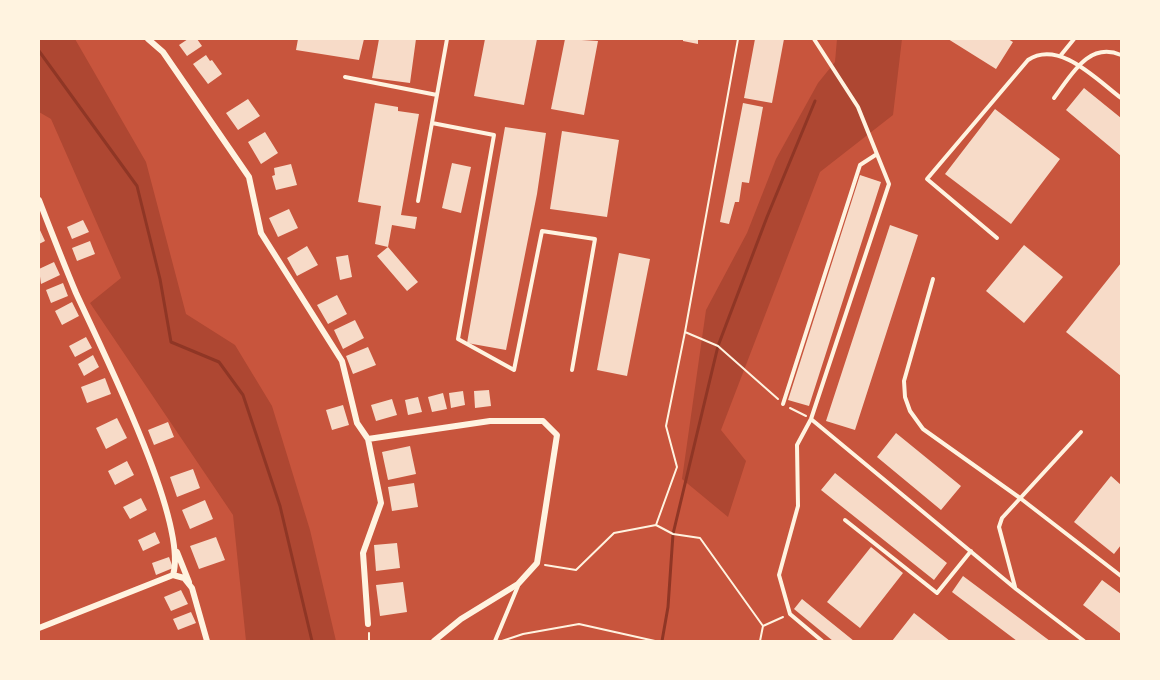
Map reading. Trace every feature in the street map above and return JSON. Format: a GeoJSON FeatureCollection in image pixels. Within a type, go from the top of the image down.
{"type":"FeatureCollection","features":[{"type":"Feature","properties":{"kind":"street"},"geometry":{"type":"LineString","coordinates":[[148,39],[163,52],[249,177],[261,233],[342,361],[357,423],[368,439],[381,503],[363,553],[368,624]]}},
{"type":"Feature","properties":{"kind":"street"},"geometry":{"type":"LineString","coordinates":[[39,200],[75,290],[149,460],[207,641]]}},
{"type":"Feature","properties":{"kind":"street"},"geometry":{"type":"LineString","coordinates":[[368,439],[490,421],[543,421],[557,435],[537,563],[518,585],[461,619],[434,641]]}},
{"type":"Feature","properties":{"kind":"street"},"geometry":{"type":"LineString","coordinates":[[173,575],[176,567],[175,546]]}},
{"type":"Feature","properties":{"kind":"street"},"geometry":{"type":"LineString","coordinates":[[39,628],[173,575],[189,582]]}},
{"type":"Feature","properties":{"kind":"lane"},"geometry":{"type":"LineString","coordinates":[[418,201],[447,39]]}},
{"type":"Feature","properties":{"kind":"lane"},"geometry":{"type":"LineString","coordinates":[[814,39],[858,107],[889,184],[811,419],[797,445],[798,506],[779,574],[790,614],[822,641]]}},
{"type":"Feature","properties":{"kind":"lane"},"geometry":{"type":"LineString","coordinates":[[1061,55],[1074,39]]}},
{"type":"Feature","properties":{"kind":"lane"},"geometry":{"type":"LineString","coordinates":[[1054,98],[1078,65],[1104,51],[1121,55]]}},
{"type":"Feature","properties":{"kind":"lane"},"geometry":{"type":"LineString","coordinates":[[996,238],[927,179],[1028,60],[1036,54],[1045,52],[1061,55],[1121,98]]}},
{"type":"Feature","properties":{"kind":"lane"},"geometry":{"type":"LineString","coordinates":[[345,77],[437,95]]}},
{"type":"Feature","properties":{"kind":"lane"},"geometry":{"type":"LineString","coordinates":[[432,123],[494,135],[458,339],[514,370],[542,231],[595,239],[572,370]]}},
{"type":"Feature","properties":{"kind":"lane"},"geometry":{"type":"LineString","coordinates":[[783,404],[860,165],[877,154]]}},
{"type":"Feature","properties":{"kind":"lane"},"geometry":{"type":"LineString","coordinates":[[933,279],[904,381],[905,398],[910,411],[923,429],[1020,498],[1121,576]]}},
{"type":"Feature","properties":{"kind":"lane"},"geometry":{"type":"LineString","coordinates":[[811,419],[1016,589],[1084,641]]}},
{"type":"Feature","properties":{"kind":"lane"},"geometry":{"type":"LineString","coordinates":[[1016,589],[999,526],[1002,518],[1082,432]]}},
{"type":"Feature","properties":{"kind":"lane"},"geometry":{"type":"LineString","coordinates":[[845,520],[937,593],[971,551]]}},
{"type":"Feature","properties":{"kind":"lane"},"geometry":{"type":"LineString","coordinates":[[495,641],[518,585]]}},
{"type":"Feature","properties":{"kind":"path"},"geometry":{"type":"LineString","coordinates":[[656,525],[677,467],[666,426],[738,39]]}},
{"type":"Feature","properties":{"kind":"path"},"geometry":{"type":"LineString","coordinates":[[685,332],[718,346],[783,404],[811,419]]}},
{"type":"Feature","properties":{"kind":"path"},"geometry":{"type":"LineString","coordinates":[[537,563],[576,570],[614,533],[656,525],[673,534],[699,538],[763,626],[760,641]]}},
{"type":"Feature","properties":{"kind":"path"},"geometry":{"type":"LineString","coordinates":[[763,626],[790,614]]}},
{"type":"Feature","properties":{"kind":"path"},"geometry":{"type":"LineString","coordinates":[[502,641],[524,633],[579,624],[655,641]]}},
{"type":"Feature","properties":{"kind":"shaded area"},"geometry":{"type":"Polygon","coordinates":[[[39,39],[75,39],[146,162],[186,314],[235,345],[272,406],[310,530],[336,641],[246,641],[233,515],[90,303],[121,278],[51,119],[39,112],[39,39]]]}},
{"type":"Feature","properties":{"kind":"shaded area"},"geometry":{"type":"Polygon","coordinates":[[[837,39],[902,39],[893,115],[820,172],[721,430],[746,461],[728,517],[682,479],[706,310],[747,233],[776,159],[818,83],[835,62],[837,39]]]}},
{"type":"Feature","properties":{"kind":"building"},"geometry":{"type":"Polygon","coordinates":[[[188,39],[197,39],[202,46],[187,56],[179,45],[188,39]]]}},
{"type":"Feature","properties":{"kind":"building"},"geometry":{"type":"Polygon","coordinates":[[[298,39],[364,39],[359,60],[296,50],[298,39]]]}},
{"type":"Feature","properties":{"kind":"building"},"geometry":{"type":"Polygon","coordinates":[[[379,39],[416,39],[410,83],[372,78],[379,39]]]}},
{"type":"Feature","properties":{"kind":"building"},"geometry":{"type":"Polygon","coordinates":[[[485,39],[537,39],[524,105],[474,96],[485,39]]]}},
{"type":"Feature","properties":{"kind":"building"},"geometry":{"type":"Polygon","coordinates":[[[565,39],[598,41],[584,115],[551,109],[565,39]]]}},
{"type":"Feature","properties":{"kind":"building"},"geometry":{"type":"Polygon","coordinates":[[[683,39],[698,39],[698,44],[683,41],[683,39]]]}},
{"type":"Feature","properties":{"kind":"building"},"geometry":{"type":"Polygon","coordinates":[[[755,39],[784,39],[772,103],[744,98],[755,39]]]}},
{"type":"Feature","properties":{"kind":"building"},"geometry":{"type":"Polygon","coordinates":[[[948,39],[1008,39],[1013,42],[996,69],[948,39]]]}},
{"type":"Feature","properties":{"kind":"building"},"geometry":{"type":"Polygon","coordinates":[[[206,55],[222,74],[208,84],[193,64],[206,55]]]}},
{"type":"Feature","properties":{"kind":"building"},"geometry":{"type":"Polygon","coordinates":[[[1084,88],[1121,118],[1121,156],[1066,110],[1084,88]]]}},
{"type":"Feature","properties":{"kind":"building"},"geometry":{"type":"Polygon","coordinates":[[[248,99],[260,116],[238,130],[226,113],[248,99]]]}},
{"type":"Feature","properties":{"kind":"building"},"geometry":{"type":"Polygon","coordinates":[[[375,103],[398,107],[398,111],[419,114],[401,215],[417,217],[415,229],[392,225],[388,247],[375,244],[381,206],[358,202],[375,103]]]}},
{"type":"Feature","properties":{"kind":"building"},"geometry":{"type":"Polygon","coordinates":[[[743,103],[763,107],[749,183],[742,182],[739,202],[735,202],[729,224],[720,222],[743,103]]]}},
{"type":"Feature","properties":{"kind":"building"},"geometry":{"type":"Polygon","coordinates":[[[995,109],[1060,159],[1011,224],[945,174],[995,109]]]}},
{"type":"Feature","properties":{"kind":"building"},"geometry":{"type":"Polygon","coordinates":[[[505,127],[546,133],[537,194],[506,350],[467,343],[505,127]]]}},
{"type":"Feature","properties":{"kind":"building"},"geometry":{"type":"Polygon","coordinates":[[[562,131],[619,140],[607,217],[550,209],[562,131]]]}},
{"type":"Feature","properties":{"kind":"building"},"geometry":{"type":"Polygon","coordinates":[[[265,132],[278,153],[261,164],[248,142],[265,132]]]}},
{"type":"Feature","properties":{"kind":"building"},"geometry":{"type":"Polygon","coordinates":[[[452,163],[471,167],[461,213],[442,208],[452,163]]]}},
{"type":"Feature","properties":{"kind":"building"},"geometry":{"type":"Polygon","coordinates":[[[291,164],[297,185],[276,190],[272,176],[275,175],[274,168],[291,164]]]}},
{"type":"Feature","properties":{"kind":"building"},"geometry":{"type":"Polygon","coordinates":[[[860,175],[881,182],[809,406],[788,400],[860,175]]]}},
{"type":"Feature","properties":{"kind":"building"},"geometry":{"type":"Polygon","coordinates":[[[289,209],[298,228],[278,237],[269,218],[289,209]]]}},
{"type":"Feature","properties":{"kind":"building"},"geometry":{"type":"Polygon","coordinates":[[[83,220],[89,232],[72,239],[67,227],[83,220]]]}},
{"type":"Feature","properties":{"kind":"building"},"geometry":{"type":"Polygon","coordinates":[[[890,225],[918,235],[855,430],[826,421],[890,225]]]}},
{"type":"Feature","properties":{"kind":"building"},"geometry":{"type":"Polygon","coordinates":[[[39,228],[45,241],[39,244],[39,228]]]}},
{"type":"Feature","properties":{"kind":"building"},"geometry":{"type":"Polygon","coordinates":[[[90,241],[95,254],[77,261],[72,248],[90,241]]]}},
{"type":"Feature","properties":{"kind":"building"},"geometry":{"type":"Polygon","coordinates":[[[1024,245],[1063,277],[1024,323],[986,291],[1024,245]]]}},
{"type":"Feature","properties":{"kind":"building"},"geometry":{"type":"Polygon","coordinates":[[[307,246],[318,265],[297,276],[287,258],[307,246]]]}},
{"type":"Feature","properties":{"kind":"building"},"geometry":{"type":"Polygon","coordinates":[[[388,247],[418,282],[407,291],[377,256],[388,247]]]}},
{"type":"Feature","properties":{"kind":"building"},"geometry":{"type":"Polygon","coordinates":[[[619,253],[650,259],[627,376],[597,370],[619,253]]]}},
{"type":"Feature","properties":{"kind":"building"},"geometry":{"type":"Polygon","coordinates":[[[348,255],[352,277],[340,280],[336,257],[348,255]]]}},
{"type":"Feature","properties":{"kind":"building"},"geometry":{"type":"Polygon","coordinates":[[[54,262],[60,275],[41,284],[39,269],[54,262]]]}},
{"type":"Feature","properties":{"kind":"building"},"geometry":{"type":"Polygon","coordinates":[[[1121,263],[1121,376],[1066,332],[1121,263]]]}},
{"type":"Feature","properties":{"kind":"building"},"geometry":{"type":"Polygon","coordinates":[[[63,283],[68,296],[51,303],[46,290],[63,283]]]}},
{"type":"Feature","properties":{"kind":"building"},"geometry":{"type":"Polygon","coordinates":[[[337,295],[347,314],[328,324],[317,305],[337,295]]]}},
{"type":"Feature","properties":{"kind":"building"},"geometry":{"type":"Polygon","coordinates":[[[72,302],[79,316],[62,325],[55,311],[72,302]]]}},
{"type":"Feature","properties":{"kind":"building"},"geometry":{"type":"Polygon","coordinates":[[[355,320],[364,338],[343,349],[334,330],[355,320]]]}},
{"type":"Feature","properties":{"kind":"building"},"geometry":{"type":"Polygon","coordinates":[[[86,337],[92,348],[75,357],[69,346],[86,337]]]}},
{"type":"Feature","properties":{"kind":"building"},"geometry":{"type":"Polygon","coordinates":[[[368,347],[376,365],[353,374],[346,356],[368,347]]]}},
{"type":"Feature","properties":{"kind":"building"},"geometry":{"type":"Polygon","coordinates":[[[93,355],[99,367],[84,376],[78,364],[93,355]]]}},
{"type":"Feature","properties":{"kind":"building"},"geometry":{"type":"Polygon","coordinates":[[[105,378],[111,394],[87,403],[81,387],[105,378]]]}},
{"type":"Feature","properties":{"kind":"building"},"geometry":{"type":"Polygon","coordinates":[[[489,390],[491,406],[475,408],[474,391],[489,390]]]}},
{"type":"Feature","properties":{"kind":"building"},"geometry":{"type":"Polygon","coordinates":[[[463,391],[465,405],[451,408],[449,393],[463,391]]]}},
{"type":"Feature","properties":{"kind":"building"},"geometry":{"type":"Polygon","coordinates":[[[443,393],[447,409],[432,412],[428,397],[443,393]]]}},
{"type":"Feature","properties":{"kind":"building"},"geometry":{"type":"Polygon","coordinates":[[[418,397],[422,412],[408,415],[405,400],[418,397]]]}},
{"type":"Feature","properties":{"kind":"building"},"geometry":{"type":"Polygon","coordinates":[[[392,399],[397,415],[376,421],[371,405],[392,399]]]}},
{"type":"Feature","properties":{"kind":"building"},"geometry":{"type":"Polygon","coordinates":[[[343,405],[349,425],[332,430],[326,410],[343,405]]]}},
{"type":"Feature","properties":{"kind":"building"},"geometry":{"type":"Polygon","coordinates":[[[117,418],[127,438],[106,449],[96,428],[117,418]]]}},
{"type":"Feature","properties":{"kind":"building"},"geometry":{"type":"Polygon","coordinates":[[[168,422],[174,437],[154,445],[148,430],[168,422]]]}},
{"type":"Feature","properties":{"kind":"building"},"geometry":{"type":"Polygon","coordinates":[[[896,433],[961,486],[941,510],[877,457],[896,433]]]}},
{"type":"Feature","properties":{"kind":"building"},"geometry":{"type":"Polygon","coordinates":[[[410,446],[416,474],[388,480],[382,452],[410,446]]]}},
{"type":"Feature","properties":{"kind":"building"},"geometry":{"type":"Polygon","coordinates":[[[127,461],[134,475],[115,485],[108,471],[127,461]]]}},
{"type":"Feature","properties":{"kind":"building"},"geometry":{"type":"Polygon","coordinates":[[[193,469],[200,488],[177,497],[170,477],[193,469]]]}},
{"type":"Feature","properties":{"kind":"building"},"geometry":{"type":"Polygon","coordinates":[[[835,473],[947,563],[934,580],[821,490],[835,473]]]}},
{"type":"Feature","properties":{"kind":"building"},"geometry":{"type":"Polygon","coordinates":[[[1111,476],[1121,485],[1121,545],[1114,554],[1074,522],[1111,476]]]}},
{"type":"Feature","properties":{"kind":"building"},"geometry":{"type":"Polygon","coordinates":[[[414,483],[418,507],[392,511],[388,487],[414,483]]]}},
{"type":"Feature","properties":{"kind":"building"},"geometry":{"type":"Polygon","coordinates":[[[141,498],[147,510],[130,519],[123,507],[141,498]]]}},
{"type":"Feature","properties":{"kind":"building"},"geometry":{"type":"Polygon","coordinates":[[[205,500],[213,519],[190,529],[182,510],[205,500]]]}},
{"type":"Feature","properties":{"kind":"building"},"geometry":{"type":"Polygon","coordinates":[[[155,532],[160,543],[143,551],[138,540],[155,532]]]}},
{"type":"Feature","properties":{"kind":"building"},"geometry":{"type":"Polygon","coordinates":[[[216,537],[225,560],[199,569],[190,546],[216,537]]]}},
{"type":"Feature","properties":{"kind":"building"},"geometry":{"type":"Polygon","coordinates":[[[397,543],[400,568],[376,571],[374,545],[397,543]]]}},
{"type":"Feature","properties":{"kind":"building"},"geometry":{"type":"Polygon","coordinates":[[[871,547],[903,573],[860,628],[827,602],[871,547]]]}},
{"type":"Feature","properties":{"kind":"building"},"geometry":{"type":"Polygon","coordinates":[[[169,557],[173,568],[156,575],[152,563],[169,557]]]}},
{"type":"Feature","properties":{"kind":"building"},"geometry":{"type":"Polygon","coordinates":[[[963,576],[1050,641],[1017,641],[952,592],[963,576]]]}},
{"type":"Feature","properties":{"kind":"building"},"geometry":{"type":"Polygon","coordinates":[[[1102,580],[1121,594],[1121,634],[1083,605],[1102,580]]]}},
{"type":"Feature","properties":{"kind":"building"},"geometry":{"type":"Polygon","coordinates":[[[403,582],[407,612],[380,616],[376,585],[403,582]]]}},
{"type":"Feature","properties":{"kind":"building"},"geometry":{"type":"Polygon","coordinates":[[[181,590],[188,604],[171,611],[164,597],[181,590]]]}},
{"type":"Feature","properties":{"kind":"building"},"geometry":{"type":"Polygon","coordinates":[[[802,599],[854,641],[833,641],[794,609],[802,599]]]}},
{"type":"Feature","properties":{"kind":"building"},"geometry":{"type":"Polygon","coordinates":[[[191,612],[196,623],[178,630],[173,619],[191,612]]]}},
{"type":"Feature","properties":{"kind":"building"},"geometry":{"type":"Polygon","coordinates":[[[914,613],[950,641],[892,641],[914,613]]]}},
{"type":"Feature","properties":{"kind":"waterway"},"geometry":{"type":"LineString","coordinates":[[39,51],[137,186],[160,279],[171,342],[219,362],[243,395],[280,506],[312,641]]}},
{"type":"Feature","properties":{"kind":"waterway"},"geometry":{"type":"LineString","coordinates":[[662,641],[668,607],[673,534],[718,346],[767,217],[815,101]]}}]}
